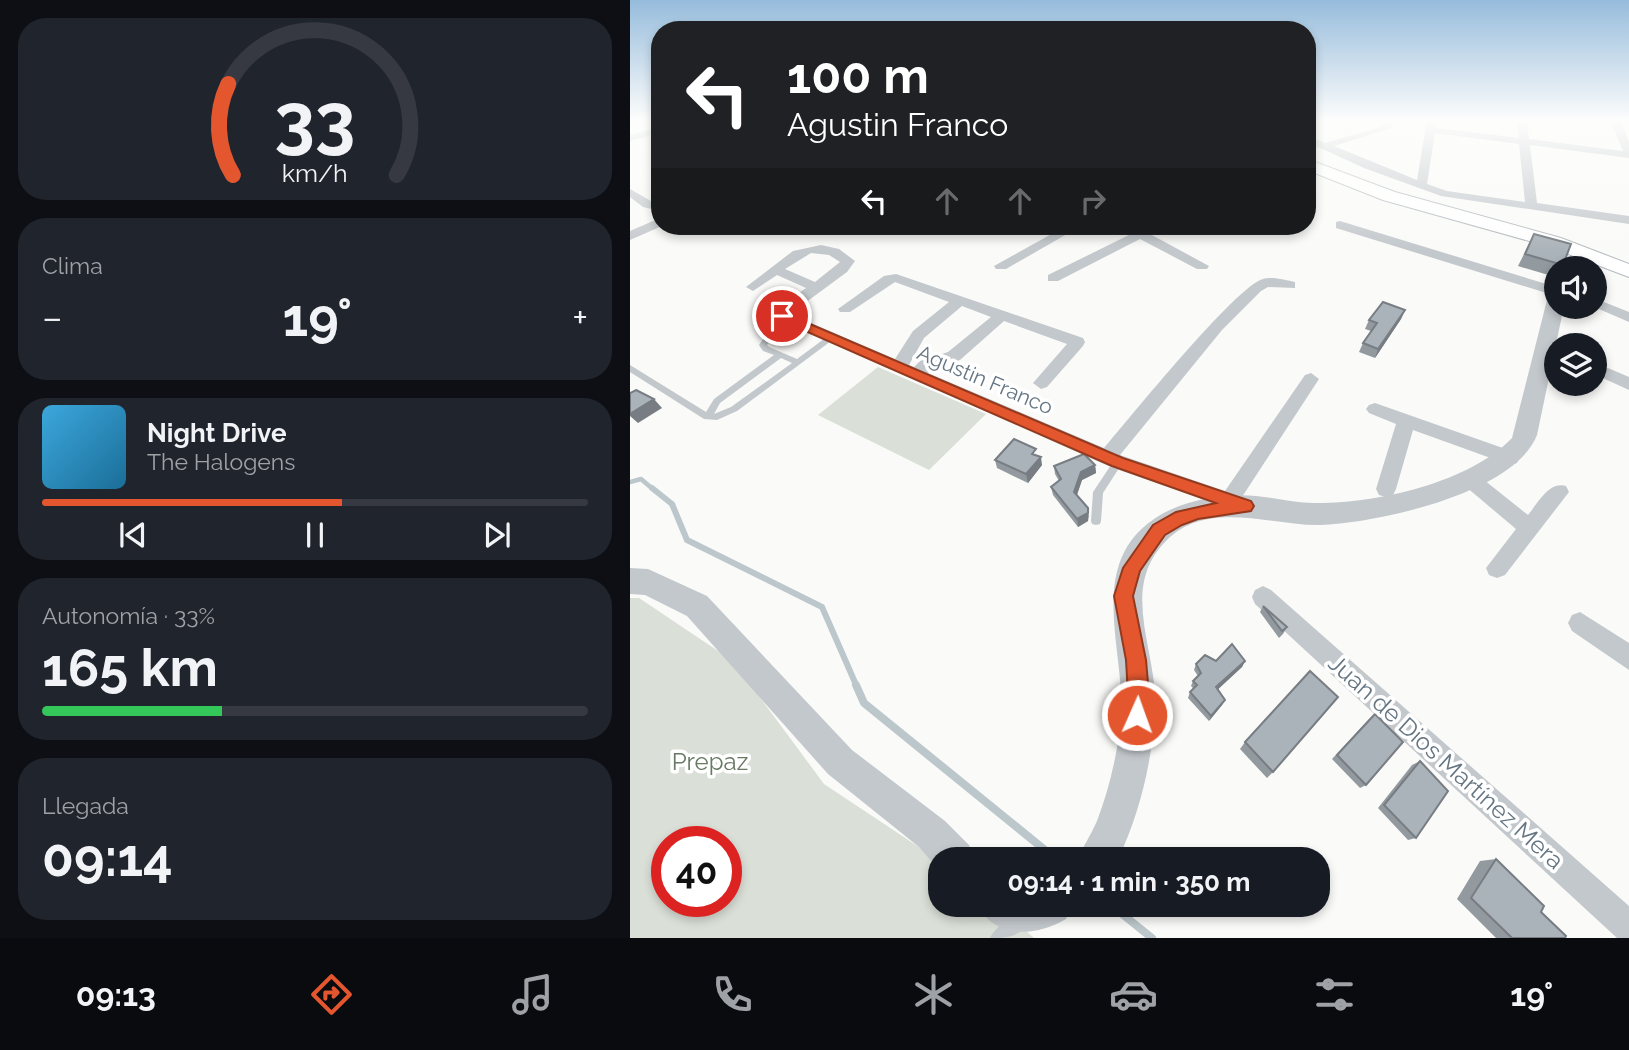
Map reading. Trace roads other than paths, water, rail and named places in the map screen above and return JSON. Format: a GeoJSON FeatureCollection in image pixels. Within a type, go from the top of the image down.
{"type":"FeatureCollection","features":[{"type":"Feature","properties":{"kind":"main road"},"geometry":{"type":"LineString","coordinates":[[1316,167],[1389,196],[1554,242],[1578,256]]}},
{"type":"Feature","properties":{"kind":"main road"},"geometry":{"type":"LineString","coordinates":[[1607,266],[1629,271]]}},
{"type":"Feature","properties":{"kind":"street"},"geometry":{"type":"LineString","coordinates":[[1366,164],[1421,187],[1475,201],[1629,220]]}},
{"type":"Feature","properties":{"kind":"street"},"geometry":{"type":"LineString","coordinates":[[1421,187],[1425,164]]}},
{"type":"Feature","properties":{"kind":"street"},"geometry":{"type":"LineString","coordinates":[[1528,164],[1531,206]]}},
{"type":"Feature","properties":{"kind":"street"},"geometry":{"type":"LineString","coordinates":[[633,188],[646,204],[651,205]]}},
{"type":"Feature","properties":{"kind":"street"},"geometry":{"type":"LineString","coordinates":[[1340,225],[1544,288]]}},
{"type":"Feature","properties":{"kind":"street"},"geometry":{"type":"LineString","coordinates":[[630,236],[651,226]]}},
{"type":"Feature","properties":{"kind":"street"},"geometry":{"type":"LineString","coordinates":[[1001,266],[1058,235]]}},
{"type":"Feature","properties":{"kind":"street"},"geometry":{"type":"LineString","coordinates":[[1053,278],[1138,235]]}},
{"type":"Feature","properties":{"kind":"street"},"geometry":{"type":"LineString","coordinates":[[1142,235],[1202,266]]}},
{"type":"Feature","properties":{"kind":"street"},"geometry":{"type":"LineString","coordinates":[[753,287],[805,249],[818,247],[841,254],[848,261],[842,269],[785,309],[782,316],[792,323]]}},
{"type":"Feature","properties":{"kind":"street"},"geometry":{"type":"LineString","coordinates":[[776,270],[818,288]]}},
{"type":"Feature","properties":{"kind":"street"},"geometry":{"type":"LineString","coordinates":[[845,309],[893,277],[1077,342],[1041,383]]}},
{"type":"Feature","properties":{"kind":"street"},"geometry":{"type":"LineString","coordinates":[[1112,459],[1217,327],[1256,288],[1266,282],[1290,285]]}},
{"type":"Feature","properties":{"kind":"street"},"geometry":{"type":"LineString","coordinates":[[897,366],[908,359],[912,342],[920,333],[961,299]]}},
{"type":"Feature","properties":{"kind":"street"},"geometry":{"type":"LineString","coordinates":[[1607,308],[1629,317]]}},
{"type":"Feature","properties":{"kind":"street"},"geometry":{"type":"LineString","coordinates":[[916,375],[926,365],[954,356],[1002,315]]}},
{"type":"Feature","properties":{"kind":"street","name":"Agustin Franco"},"geometry":{"type":"LineString","coordinates":[[792,323],[1112,459],[1237,504]]}},
{"type":"Feature","properties":{"kind":"street"},"geometry":{"type":"LineString","coordinates":[[1104,847],[1115,826],[1132,754],[1139,695],[1136,660],[1124,596],[1132,568],[1159,530],[1198,512],[1237,504],[1317,514],[1345,513],[1472,481],[1510,458],[1523,441],[1544,370]]}},
{"type":"Feature","properties":{"kind":"street"},"geometry":{"type":"LineString","coordinates":[[1607,373],[1629,384]]}},
{"type":"Feature","properties":{"kind":"street"},"geometry":{"type":"LineString","coordinates":[[1237,504],[1311,379]]}},
{"type":"Feature","properties":{"kind":"street"},"geometry":{"type":"LineString","coordinates":[[1375,409],[1510,458]]}},
{"type":"Feature","properties":{"kind":"street"},"geometry":{"type":"LineString","coordinates":[[1386,489],[1406,421]]}},
{"type":"Feature","properties":{"kind":"street"},"geometry":{"type":"LineString","coordinates":[[1472,481],[1528,527]]}},
{"type":"Feature","properties":{"kind":"street"},"geometry":{"type":"LineString","coordinates":[[1497,568],[1559,492]]}},
{"type":"Feature","properties":{"kind":"street"},"geometry":{"type":"LineString","coordinates":[[630,580],[648,582],[697,606],[840,762],[932,834],[944,847]]}},
{"type":"Feature","properties":{"kind":"street","name":"Juan de Dios Martínez Mera"},"geometry":{"type":"LineString","coordinates":[[1263,597],[1629,927]]}},
{"type":"Feature","properties":{"kind":"street"},"geometry":{"type":"LineString","coordinates":[[1580,623],[1629,659]]}},
{"type":"Feature","properties":{"kind":"lane"},"geometry":{"type":"LineString","coordinates":[[792,323],[763,342],[766,349],[798,362]]}},
{"type":"Feature","properties":{"kind":"lane"},"geometry":{"type":"LineString","coordinates":[[630,368],[707,417],[726,414],[831,338]]}},
{"type":"Feature","properties":{"kind":"lane"},"geometry":{"type":"LineString","coordinates":[[707,417],[716,401],[779,356]]}},
{"type":"Feature","properties":{"kind":"lane"},"geometry":{"type":"LineString","coordinates":[[1096,522],[1098,492],[1112,459]]}},
{"type":"Feature","properties":{"kind":"waterway"},"geometry":{"type":"LineString","coordinates":[[630,482],[641,479],[654,490]]}},
{"type":"Feature","properties":{"kind":"waterway"},"geometry":{"type":"LineString","coordinates":[[652,488],[672,504],[687,540],[822,607],[857,687]]}},
{"type":"Feature","properties":{"kind":"waterway"},"geometry":{"type":"LineString","coordinates":[[856,685],[864,703],[1041,847]]}},
{"type":"Feature","properties":{"kind":"waterway"},"geometry":{"type":"LineString","coordinates":[[1126,917],[1152,938]]}},
{"type":"Feature","properties":{"kind":"park label","name":"Prepaz"},"geometry":{"type":"Point","coordinates":[710,762]}}]}
